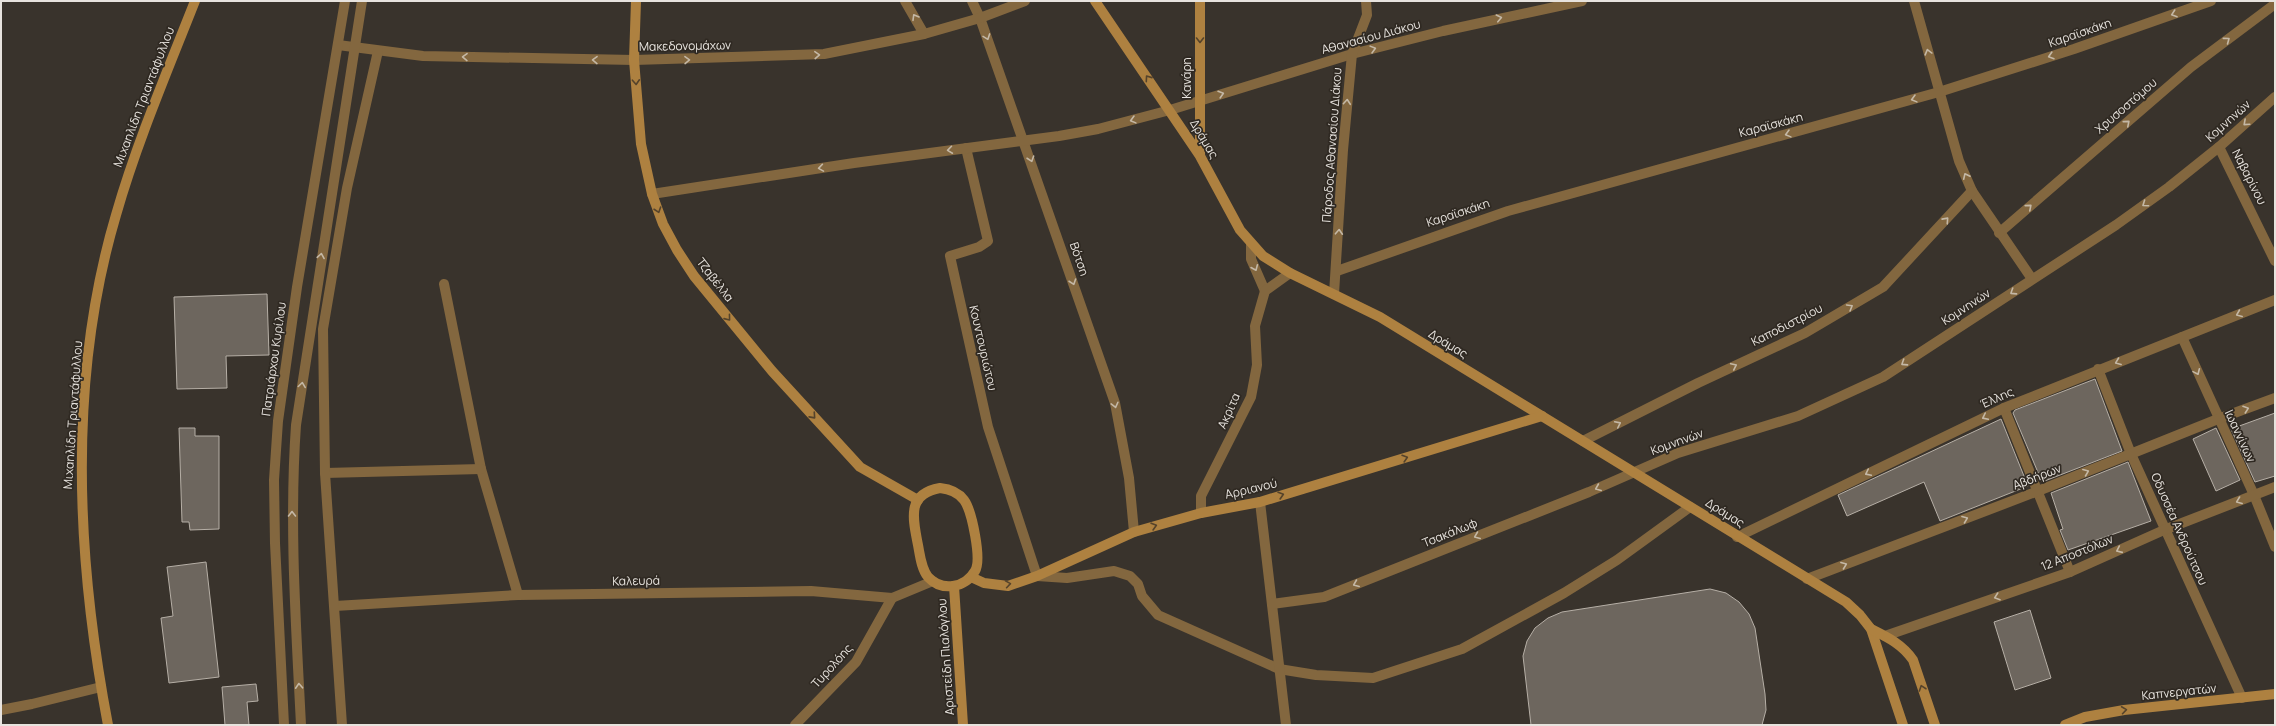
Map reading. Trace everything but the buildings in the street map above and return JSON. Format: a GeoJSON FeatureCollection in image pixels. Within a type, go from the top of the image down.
{"type":"FeatureCollection","features":[{"type":"Feature","properties":{"kind":"street","name":"Μιχαηλίδη Τριαντάφυλλου"},"geometry":{"type":"LineString","coordinates":[[108,725],[101,687],[86,573],[80,501],[86,380],[95,304],[115,216],[128,176],[195,1]]}},
{"type":"Feature","properties":{"kind":"street","name":"Πατριάρχου Κυρίλου"},"geometry":{"type":"LineString","coordinates":[[284,725],[275,543],[274,480],[278,422],[298,287],[345,1]]}},
{"type":"Feature","properties":{"kind":"street"},"geometry":{"type":"LineString","coordinates":[[301,725],[292,542],[292,479],[296,425],[362,1]]}},
{"type":"Feature","properties":{"kind":"street","name":"Τζαβέλλα"},"geometry":{"type":"LineString","coordinates":[[636,1],[634,60],[641,144],[652,194],[663,224],[694,276],[772,371],[860,467],[918,500]]}},
{"type":"Feature","properties":{"kind":"street"},"geometry":{"type":"LineString","coordinates":[[905,1],[924,34]]}},
{"type":"Feature","properties":{"kind":"street","name":"Βότση"},"geometry":{"type":"LineString","coordinates":[[972,1],[980,18],[1024,140],[1115,403],[1130,478],[1134,532]]}},
{"type":"Feature","properties":{"kind":"street","name":"Μακεδονομάχων"},"geometry":{"type":"LineString","coordinates":[[338,45],[423,56],[634,60],[824,54],[924,34],[980,18],[1025,1]]}},
{"type":"Feature","properties":{"kind":"street","name":"Δράμας"},"geometry":{"type":"LineString","coordinates":[[1095,1],[1200,156],[1232,217],[1251,244],[1263,256],[1290,273],[1380,317],[1634,472],[1737,537],[1846,602],[1860,615],[1871,629],[1903,725]]}},
{"type":"Feature","properties":{"kind":"street","name":"Κανάρη"},"geometry":{"type":"LineString","coordinates":[[1200,1],[1200,156]]}},
{"type":"Feature","properties":{"kind":"street","name":"Πάροδος Αθανασίου Διάκου"},"geometry":{"type":"LineString","coordinates":[[1334,294],[1337,270],[1343,150],[1352,54],[1367,15],[1366,1]]}},
{"type":"Feature","properties":{"kind":"street","name":"Αθανασίου Διάκου"},"geometry":{"type":"LineString","coordinates":[[1170,110],[1352,54],[1443,31],[1582,1]]}},
{"type":"Feature","properties":{"kind":"street"},"geometry":{"type":"LineString","coordinates":[[1914,1],[1959,162],[1972,191],[1999,233],[2032,279]]}},
{"type":"Feature","properties":{"kind":"street","name":"Καραϊσκάκη"},"geometry":{"type":"LineString","coordinates":[[1337,270],[1508,211],[1939,92],[2074,49],[2211,1]]}},
{"type":"Feature","properties":{"kind":"street","name":"Χρυσοστόμου"},"geometry":{"type":"LineString","coordinates":[[1999,233],[2192,67],[2275,4]]}},
{"type":"Feature","properties":{"kind":"street"},"geometry":{"type":"LineString","coordinates":[[342,725],[325,473],[323,329],[347,188],[378,51]]}},
{"type":"Feature","properties":{"kind":"street","name":"Κομνηνών"},"geometry":{"type":"LineString","coordinates":[[1634,472],[1678,453],[1798,416],[1883,377],[2116,225],[2169,187],[2219,147],[2275,97]]}},
{"type":"Feature","properties":{"kind":"street"},"geometry":{"type":"LineString","coordinates":[[652,194],[1098,129],[1170,110]]}},
{"type":"Feature","properties":{"kind":"street","name":"Ναβαρίνου"},"geometry":{"type":"LineString","coordinates":[[2219,147],[2275,261]]}},
{"type":"Feature","properties":{"kind":"street","name":"Κουντουριώτου"},"geometry":{"type":"LineString","coordinates":[[966,148],[988,241],[979,247],[950,256],[988,427],[1037,576]]}},
{"type":"Feature","properties":{"kind":"street","name":"Καποδιστρίου"},"geometry":{"type":"LineString","coordinates":[[1583,441],[1698,383],[1805,332],[1882,287],[1894,276],[1972,191]]}},
{"type":"Feature","properties":{"kind":"street"},"geometry":{"type":"LineString","coordinates":[[1251,244],[1251,259],[1265,291],[1290,273]]}},
{"type":"Feature","properties":{"kind":"street"},"geometry":{"type":"LineString","coordinates":[[444,284],[481,468],[518,595]]}},
{"type":"Feature","properties":{"kind":"street"},"geometry":{"type":"LineString","coordinates":[[298,287],[316,291]]}},
{"type":"Feature","properties":{"kind":"street","name":"Ακρίτα"},"geometry":{"type":"LineString","coordinates":[[1201,513],[1201,496],[1251,397],[1256,365],[1255,326],[1265,291]]}},
{"type":"Feature","properties":{"kind":"street","name":"Έλλης"},"geometry":{"type":"LineString","coordinates":[[1737,537],[2004,408],[2098,369],[2275,300]]}},
{"type":"Feature","properties":{"kind":"street","name":"Ιωαννίνων"},"geometry":{"type":"LineString","coordinates":[[2182,337],[2218,419],[2254,495],[2275,547]]}},
{"type":"Feature","properties":{"kind":"street","name":"Οδυσσέα Ανδρούτσου"},"geometry":{"type":"LineString","coordinates":[[2098,369],[2131,454],[2164,530],[2242,698]]}},
{"type":"Feature","properties":{"kind":"street","name":"Αβδήρων"},"geometry":{"type":"LineString","coordinates":[[1807,579],[2038,491],[2218,419],[2275,398]]}},
{"type":"Feature","properties":{"kind":"street"},"geometry":{"type":"LineString","coordinates":[[2004,408],[2070,572]]}},
{"type":"Feature","properties":{"kind":"street","name":"Αρριανού"},"geometry":{"type":"LineString","coordinates":[[971,577],[990,584],[1008,586],[1037,576],[1134,532],[1201,513],[1260,502],[1542,416]]}},
{"type":"Feature","properties":{"kind":"street"},"geometry":{"type":"LineString","coordinates":[[325,473],[481,468]]}},
{"type":"Feature","properties":{"kind":"street","name":"Τσακάλωφ"},"geometry":{"type":"LineString","coordinates":[[1272,604],[1324,598],[1634,472]]}},
{"type":"Feature","properties":{"kind":"street","name":"12 Αποστόλων"},"geometry":{"type":"LineString","coordinates":[[1886,636],[2070,572],[2164,530],[2275,486]]}},
{"type":"Feature","properties":{"kind":"street"},"geometry":{"type":"LineString","coordinates":[[932,489],[949,489],[964,500],[968,508],[977,550],[976,569],[971,577],[964,583],[954,586],[945,586],[934,581],[923,568],[912,517],[918,500],[932,489]]}},
{"type":"Feature","properties":{"kind":"street"},"geometry":{"type":"LineString","coordinates":[[1260,502],[1286,725]]}},
{"type":"Feature","properties":{"kind":"street"},"geometry":{"type":"LineString","coordinates":[[1037,576],[1067,578],[1114,571],[1130,576],[1138,584],[1142,596],[1158,615],[1279,669],[1316,675],[1373,678],[1462,649],[1571,589],[1618,560],[1690,507]]}},
{"type":"Feature","properties":{"kind":"street"},"geometry":{"type":"LineString","coordinates":[[275,543],[292,542]]}},
{"type":"Feature","properties":{"kind":"street","name":"Καλευρά"},"geometry":{"type":"LineString","coordinates":[[335,606],[518,595],[811,591],[892,598],[934,581]]}},
{"type":"Feature","properties":{"kind":"street","name":"Αριστείδη Πιαλόγλου"},"geometry":{"type":"LineString","coordinates":[[954,586],[963,725]]}},
{"type":"Feature","properties":{"kind":"street","name":"Τυρολόης"},"geometry":{"type":"LineString","coordinates":[[795,725],[856,662],[892,598]]}},
{"type":"Feature","properties":{"kind":"street","name":"Δράμας"},"geometry":{"type":"LineString","coordinates":[[1871,629],[1899,644],[1912,660],[1935,725]]}},
{"type":"Feature","properties":{"kind":"street"},"geometry":{"type":"LineString","coordinates":[[1,710],[101,687]]}},
{"type":"Feature","properties":{"kind":"street","name":"Καπνεργατών"},"geometry":{"type":"LineString","coordinates":[[2065,725],[2085,717],[2124,710],[2275,694]]}},
{"type":"Feature","properties":{"kind":"street","name":"Καπνεργατών"},"geometry":{"type":"LineString","coordinates":[[2075,725],[2085,717]]}}]}
